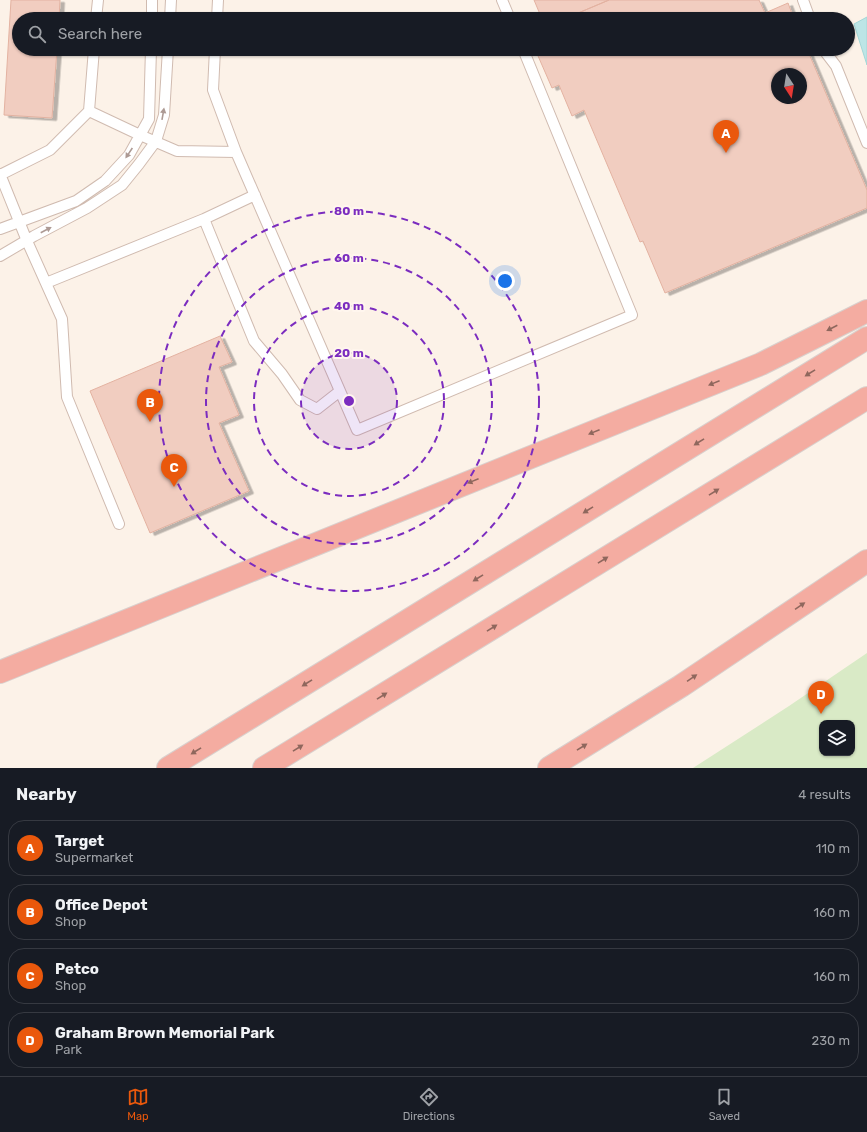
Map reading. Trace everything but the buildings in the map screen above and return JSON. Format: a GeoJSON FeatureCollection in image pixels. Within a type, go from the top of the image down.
{"type":"FeatureCollection","features":[{"type":"Feature","properties":{"kind":"highway"},"geometry":{"type":"LineString","coordinates":[[0,672],[762,364],[867,311]]}},
{"type":"Feature","properties":{"kind":"highway"},"geometry":{"type":"LineString","coordinates":[[168,768],[867,338]]}},
{"type":"Feature","properties":{"kind":"highway"},"geometry":{"type":"LineString","coordinates":[[264,768],[867,398]]}},
{"type":"Feature","properties":{"kind":"highway"},"geometry":{"type":"LineString","coordinates":[[549,768],[681,686],[867,561]]}},
{"type":"Feature","properties":{"kind":"lane"},"geometry":{"type":"LineString","coordinates":[[97,12],[98,0]]}},
{"type":"Feature","properties":{"kind":"lane"},"geometry":{"type":"LineString","coordinates":[[152,0],[152,12]]}},
{"type":"Feature","properties":{"kind":"lane"},"geometry":{"type":"LineString","coordinates":[[170,12],[171,0]]}},
{"type":"Feature","properties":{"kind":"lane"},"geometry":{"type":"LineString","coordinates":[[217,12],[218,0]]}},
{"type":"Feature","properties":{"kind":"lane"},"geometry":{"type":"LineString","coordinates":[[502,0],[507,12]]}},
{"type":"Feature","properties":{"kind":"lane"},"geometry":{"type":"LineString","coordinates":[[803,0],[807,12]]}},
{"type":"Feature","properties":{"kind":"lane"},"geometry":{"type":"LineString","coordinates":[[93,56],[89,111],[50,150],[0,174],[62,319],[66,397],[119,524]]}},
{"type":"Feature","properties":{"kind":"lane"},"geometry":{"type":"LineString","coordinates":[[0,229],[76,201],[105,181],[129,155],[149,119],[151,56]]}},
{"type":"Feature","properties":{"kind":"lane"},"geometry":{"type":"LineString","coordinates":[[0,256],[87,208],[122,185],[156,141],[164,115],[168,56]]}},
{"type":"Feature","properties":{"kind":"lane"},"geometry":{"type":"LineString","coordinates":[[215,56],[213,90],[236,152],[357,430],[632,314],[526,56]]}},
{"type":"Feature","properties":{"kind":"lane"},"geometry":{"type":"LineString","coordinates":[[828,56],[836,66],[867,143]]}},
{"type":"Feature","properties":{"kind":"lane"},"geometry":{"type":"LineString","coordinates":[[89,111],[177,151],[236,152]]}},
{"type":"Feature","properties":{"kind":"lane"},"geometry":{"type":"LineString","coordinates":[[46,283],[204,219],[255,195]]}},
{"type":"Feature","properties":{"kind":"lane"},"geometry":{"type":"LineString","coordinates":[[204,219],[254,341],[282,374],[300,400],[317,409],[340,392]]}},
{"type":"Feature","properties":{"kind":"green space"},"geometry":{"type":"Polygon","coordinates":[[[867,653],[867,768],[693,768],[789,706],[867,653]]]}},
{"type":"Feature","properties":{"kind":"water"},"geometry":{"type":"Polygon","coordinates":[[[867,17],[867,65],[855,27],[855,23],[867,17]]]}},
{"type":"Feature","properties":{"kind":"place","name":"Target"},"geometry":{"type":"Point","coordinates":[726,153]}},
{"type":"Feature","properties":{"kind":"place","name":"Office Depot"},"geometry":{"type":"Point","coordinates":[150,422]}},
{"type":"Feature","properties":{"kind":"place","name":"Petco"},"geometry":{"type":"Point","coordinates":[174,487]}},
{"type":"Feature","properties":{"kind":"place","name":"Graham Brown Memorial Park"},"geometry":{"type":"Point","coordinates":[821,714]}}]}
